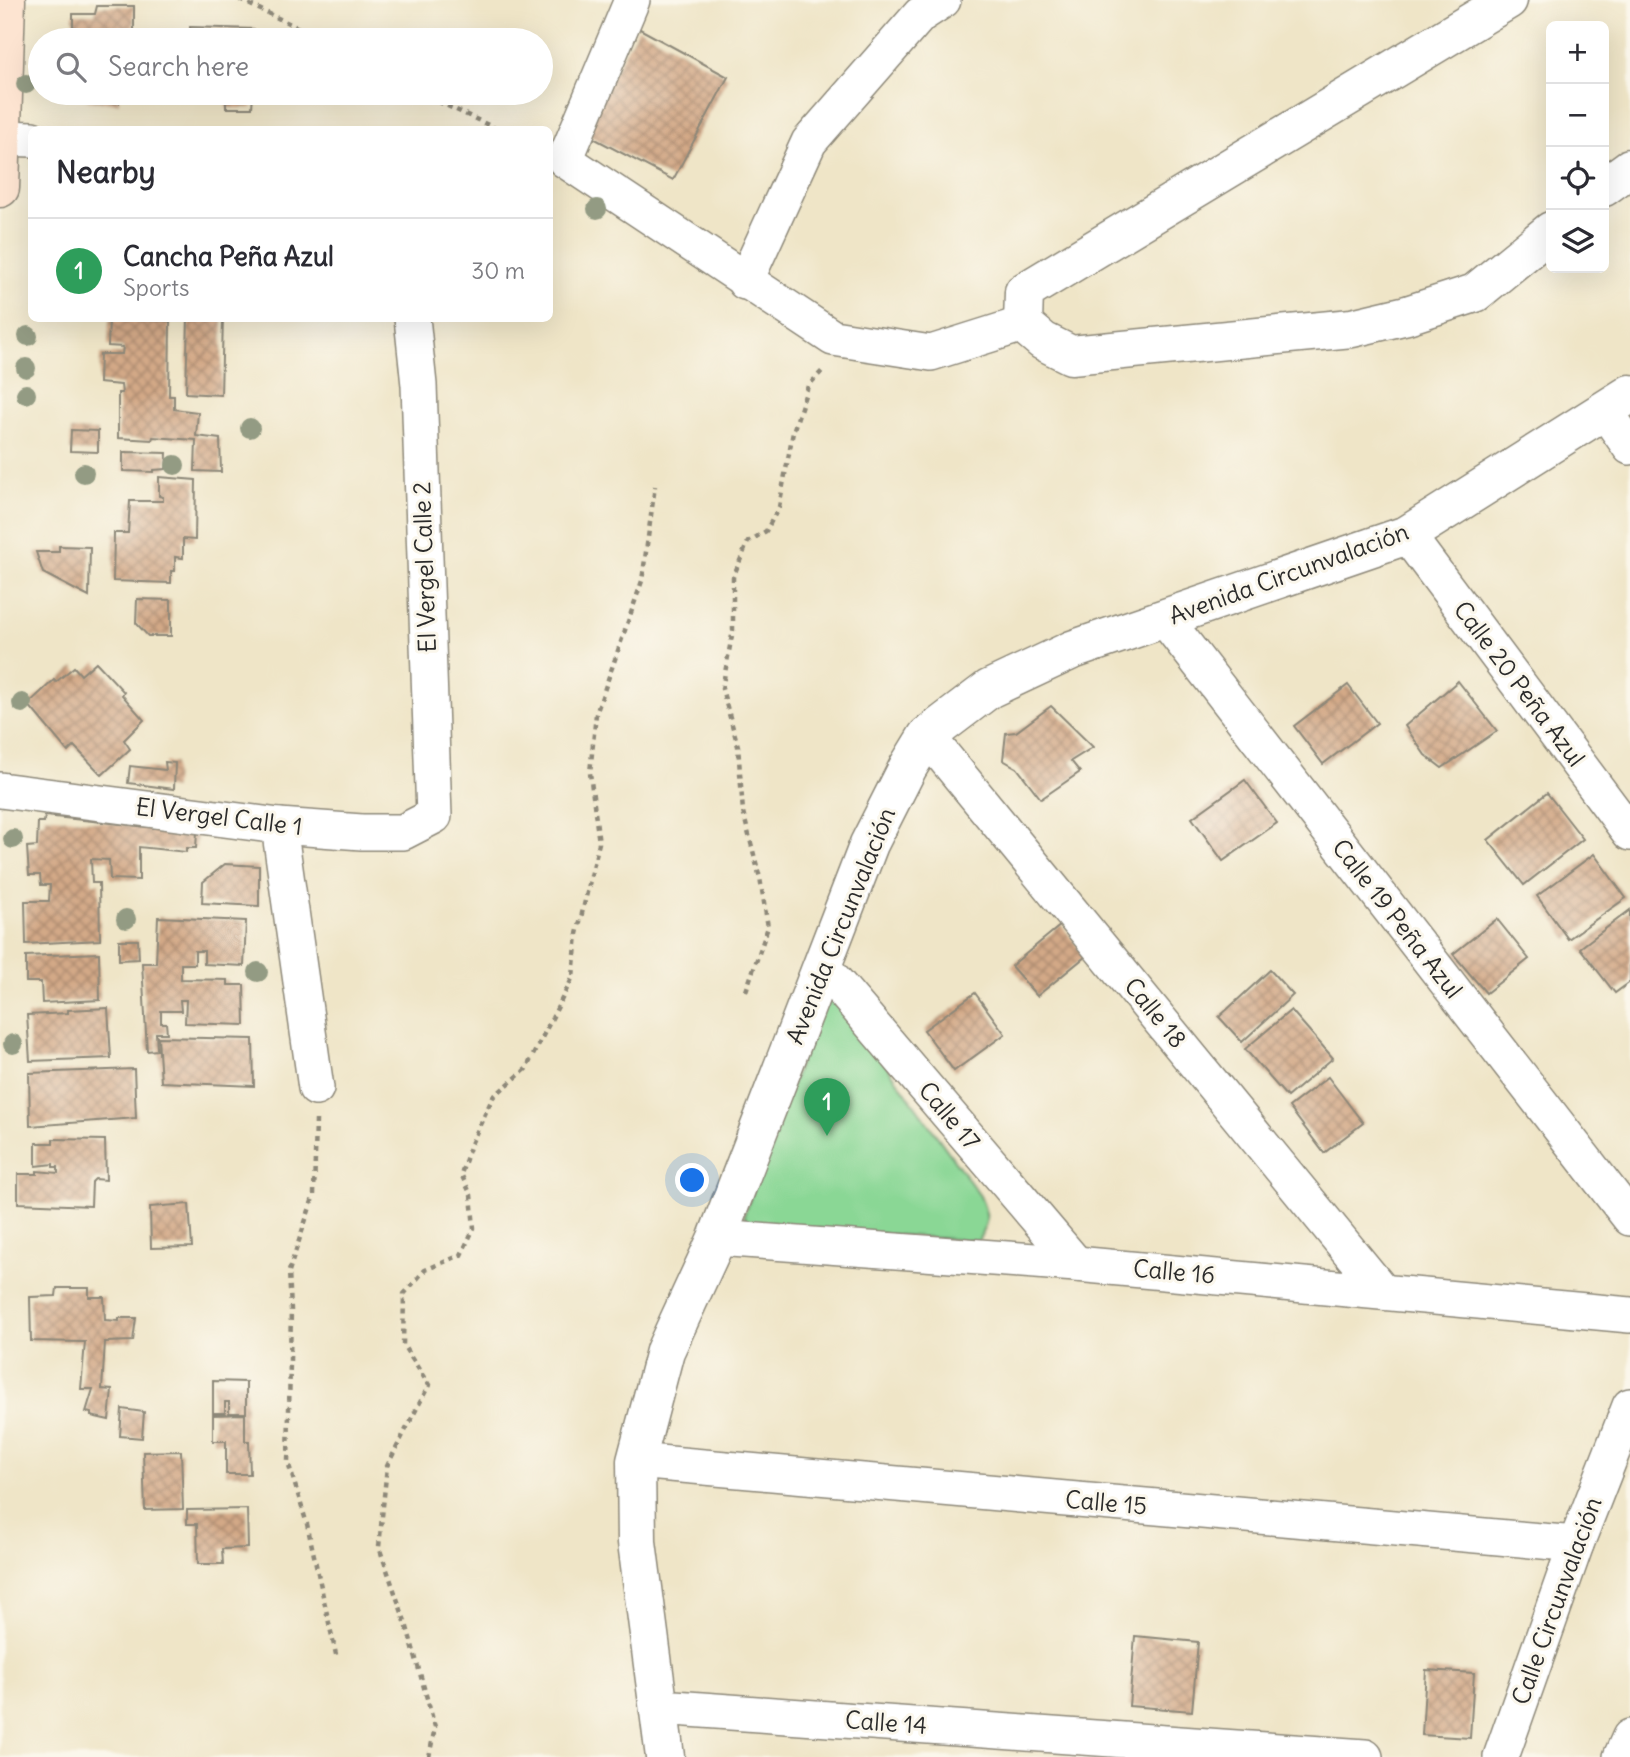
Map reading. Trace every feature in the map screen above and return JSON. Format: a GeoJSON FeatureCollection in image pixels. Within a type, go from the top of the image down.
{"type":"FeatureCollection","features":[{"type":"Feature","properties":{"kind":"main road"},"geometry":{"type":"LineString","coordinates":[[0,188],[17,139],[6,0]]}},
{"type":"Feature","properties":{"kind":"street"},"geometry":{"type":"LineString","coordinates":[[632,0],[565,160],[833,338],[931,353],[1023,324]]}},
{"type":"Feature","properties":{"kind":"street"},"geometry":{"type":"LineString","coordinates":[[745,282],[809,142],[920,15],[943,0]]}},
{"type":"Feature","properties":{"kind":"street"},"geometry":{"type":"LineString","coordinates":[[1023,324],[1024,292],[1508,0]]}},
{"type":"Feature","properties":{"kind":"street"},"geometry":{"type":"LineString","coordinates":[[1609,183],[1630,168]]}},
{"type":"Feature","properties":{"kind":"street"},"geometry":{"type":"LineString","coordinates":[[1023,324],[1043,341],[1071,355],[1352,328],[1407,315],[1475,293],[1546,235]]}},
{"type":"Feature","properties":{"kind":"street","name":"El Vergel Calle 2"},"geometry":{"type":"LineString","coordinates":[[412,322],[419,385],[435,816]]}},
{"type":"Feature","properties":{"kind":"street"},"geometry":{"type":"LineString","coordinates":[[1617,402],[1630,447]]}},
{"type":"Feature","properties":{"kind":"street","name":"Avenida Circunvalación"},"geometry":{"type":"LineString","coordinates":[[665,1757],[637,1542],[636,1461],[665,1351],[717,1238],[869,844],[927,736],[989,689],[1072,650],[1407,535],[1617,402]]}},
{"type":"Feature","properties":{"kind":"street","name":"Calle 20 Peña Azul"},"geometry":{"type":"LineString","coordinates":[[1407,535],[1630,833]]}},
{"type":"Feature","properties":{"kind":"street","name":"Calle 19 Peña Azul"},"geometry":{"type":"LineString","coordinates":[[1165,619],[1630,1218]]}},
{"type":"Feature","properties":{"kind":"street","name":"Calle 18"},"geometry":{"type":"LineString","coordinates":[[927,736],[1382,1291]]}},
{"type":"Feature","properties":{"kind":"street","name":"El Vergel Calle 1"},"geometry":{"type":"LineString","coordinates":[[0,790],[279,826],[403,832],[435,816]]}},
{"type":"Feature","properties":{"kind":"street"},"geometry":{"type":"LineString","coordinates":[[279,826],[316,1088]]}},
{"type":"Feature","properties":{"kind":"street","name":"Calle 17"},"geometry":{"type":"LineString","coordinates":[[823,967],[1076,1264]]}},
{"type":"Feature","properties":{"kind":"street","name":"Calle 16"},"geometry":{"type":"LineString","coordinates":[[717,1238],[1076,1264],[1630,1315]]}},
{"type":"Feature","properties":{"kind":"street","name":"Calle Circunvalación"},"geometry":{"type":"LineString","coordinates":[[1502,1757],[1576,1545],[1630,1406]]}},
{"type":"Feature","properties":{"kind":"street","name":"Calle 15"},"geometry":{"type":"LineString","coordinates":[[636,1461],[1576,1545]]}},
{"type":"Feature","properties":{"kind":"street","name":"Calle 14"},"geometry":{"type":"LineString","coordinates":[[660,1707],[1365,1757]]}},
{"type":"Feature","properties":{"kind":"street"},"geometry":{"type":"LineString","coordinates":[[1621,1757],[1630,1737]]}},
{"type":"Feature","properties":{"kind":"path"},"geometry":{"type":"LineString","coordinates":[[240,0],[299,28]]}},
{"type":"Feature","properties":{"kind":"path"},"geometry":{"type":"LineString","coordinates":[[446,105],[490,126]]}},
{"type":"Feature","properties":{"kind":"path"},"geometry":{"type":"LineString","coordinates":[[746,991],[768,928],[760,878],[743,812],[738,746],[722,689],[733,630],[733,577],[748,542],[766,531],[779,507],[793,432],[808,386],[852,341]]}},
{"type":"Feature","properties":{"kind":"path"},"geometry":{"type":"LineString","coordinates":[[429,1757],[435,1727],[407,1627],[379,1547],[387,1466],[429,1385],[403,1345],[404,1294],[425,1270],[461,1255],[474,1228],[471,1195],[461,1174],[471,1144],[493,1097],[526,1069],[573,977],[576,934],[599,843],[590,773],[596,714],[642,581],[655,486]]}},
{"type":"Feature","properties":{"kind":"path"},"geometry":{"type":"LineString","coordinates":[[316,1088],[314,1195],[289,1270],[291,1310],[288,1462],[307,1524],[337,1659]]}},
{"type":"Feature","properties":{"kind":"green space"},"geometry":{"type":"Polygon","coordinates":[[[832,1002],[846,1009],[980,1196],[987,1219],[978,1241],[748,1224],[744,1215],[821,1005],[832,1002]]]}},
{"type":"Feature","properties":{"kind":"building"},"geometry":{"type":"Polygon","coordinates":[[[97,6],[134,6],[134,28],[73,28],[73,14],[95,14],[97,6]]]}},
{"type":"Feature","properties":{"kind":"building"},"geometry":{"type":"Polygon","coordinates":[[[638,28],[728,77],[673,180],[582,132],[638,28]]]}},
{"type":"Feature","properties":{"kind":"building"},"geometry":{"type":"Polygon","coordinates":[[[226,105],[252,105],[252,108],[226,108],[226,105]]]}},
{"type":"Feature","properties":{"kind":"building"},"geometry":{"type":"Polygon","coordinates":[[[109,322],[170,322],[169,396],[174,396],[174,409],[198,412],[196,436],[220,439],[221,472],[195,471],[196,440],[118,438],[118,393],[122,393],[121,385],[99,383],[100,354],[122,354],[123,347],[108,346],[109,322]]]}},
{"type":"Feature","properties":{"kind":"building"},"geometry":{"type":"Polygon","coordinates":[[[188,322],[223,322],[221,395],[186,393],[188,322]]]}},
{"type":"Feature","properties":{"kind":"building"},"geometry":{"type":"Polygon","coordinates":[[[71,430],[98,431],[98,452],[70,451],[71,430]]]}},
{"type":"Feature","properties":{"kind":"building"},"geometry":{"type":"Polygon","coordinates":[[[123,452],[167,453],[166,469],[154,472],[123,471],[123,452]]]}},
{"type":"Feature","properties":{"kind":"building"},"geometry":{"type":"Polygon","coordinates":[[[159,477],[196,480],[195,540],[183,539],[183,558],[175,557],[175,571],[171,571],[171,583],[113,581],[114,533],[128,533],[130,501],[163,501],[163,497],[159,496],[159,477]]]}},
{"type":"Feature","properties":{"kind":"building"},"geometry":{"type":"Polygon","coordinates":[[[59,546],[90,547],[89,597],[43,573],[36,552],[59,552],[59,546]]]}},
{"type":"Feature","properties":{"kind":"building"},"geometry":{"type":"Polygon","coordinates":[[[137,599],[171,600],[171,636],[148,636],[136,623],[137,599]]]}},
{"type":"Feature","properties":{"kind":"building"},"geometry":{"type":"Polygon","coordinates":[[[96,662],[124,692],[122,695],[144,720],[124,740],[130,749],[102,775],[74,746],[68,752],[28,704],[54,680],[56,682],[74,667],[81,675],[96,662]]]}},
{"type":"Feature","properties":{"kind":"building"},"geometry":{"type":"Polygon","coordinates":[[[1458,681],[1497,731],[1442,768],[1425,755],[1405,726],[1458,681]]]}},
{"type":"Feature","properties":{"kind":"building"},"geometry":{"type":"Polygon","coordinates":[[[1348,685],[1377,723],[1323,764],[1294,726],[1348,685]]]}},
{"type":"Feature","properties":{"kind":"building"},"geometry":{"type":"Polygon","coordinates":[[[1051,706],[1093,747],[1071,761],[1080,772],[1041,799],[1017,768],[1003,760],[1006,733],[1016,732],[1051,706]]]}},
{"type":"Feature","properties":{"kind":"building"},"geometry":{"type":"Polygon","coordinates":[[[165,762],[175,763],[174,789],[128,783],[130,766],[166,770],[165,762]]]}},
{"type":"Feature","properties":{"kind":"building"},"geometry":{"type":"Polygon","coordinates":[[[1245,780],[1277,823],[1223,861],[1192,818],[1245,780]]]}},
{"type":"Feature","properties":{"kind":"building"},"geometry":{"type":"Polygon","coordinates":[[[1547,793],[1583,839],[1524,885],[1488,840],[1547,793]]]}},
{"type":"Feature","properties":{"kind":"building"},"geometry":{"type":"Polygon","coordinates":[[[45,816],[197,832],[196,848],[186,848],[186,852],[139,847],[139,880],[110,879],[109,860],[91,859],[92,883],[99,883],[100,940],[26,944],[25,901],[49,901],[50,885],[41,885],[40,875],[29,875],[27,847],[37,846],[38,822],[44,822],[45,816]]]}},
{"type":"Feature","properties":{"kind":"building"},"geometry":{"type":"Polygon","coordinates":[[[1594,854],[1626,898],[1568,939],[1537,896],[1594,854]]]}},
{"type":"Feature","properties":{"kind":"building"},"geometry":{"type":"Polygon","coordinates":[[[225,864],[259,866],[259,906],[202,903],[203,882],[225,864]]]}},
{"type":"Feature","properties":{"kind":"building"},"geometry":{"type":"Polygon","coordinates":[[[1630,910],[1630,982],[1615,993],[1580,948],[1630,910]]]}},
{"type":"Feature","properties":{"kind":"building"},"geometry":{"type":"Polygon","coordinates":[[[158,917],[246,921],[244,966],[204,964],[204,951],[195,951],[195,964],[181,964],[181,979],[228,980],[228,985],[244,985],[245,1025],[185,1023],[186,1000],[180,1000],[181,1011],[161,1011],[161,1023],[166,1023],[167,1033],[156,1033],[157,1050],[147,1051],[142,963],[156,963],[158,917]]]}},
{"type":"Feature","properties":{"kind":"building"},"geometry":{"type":"Polygon","coordinates":[[[1497,919],[1529,959],[1486,993],[1453,954],[1497,919]]]}},
{"type":"Feature","properties":{"kind":"building"},"geometry":{"type":"Polygon","coordinates":[[[1061,925],[1086,956],[1037,996],[1011,966],[1061,925]]]}},
{"type":"Feature","properties":{"kind":"building"},"geometry":{"type":"Polygon","coordinates":[[[119,940],[138,940],[139,959],[119,960],[119,940]]]}},
{"type":"Feature","properties":{"kind":"building"},"geometry":{"type":"Polygon","coordinates":[[[99,953],[100,1000],[42,1003],[41,982],[26,982],[26,956],[99,953]]]}},
{"type":"Feature","properties":{"kind":"building"},"geometry":{"type":"Polygon","coordinates":[[[1270,970],[1293,995],[1242,1042],[1219,1017],[1270,970]]]}},
{"type":"Feature","properties":{"kind":"building"},"geometry":{"type":"Polygon","coordinates":[[[975,993],[1005,1034],[954,1071],[924,1030],[975,993]]]}},
{"type":"Feature","properties":{"kind":"building"},"geometry":{"type":"Polygon","coordinates":[[[108,1008],[111,1058],[30,1061],[27,1015],[108,1008]]]}},
{"type":"Feature","properties":{"kind":"building"},"geometry":{"type":"Polygon","coordinates":[[[1291,1010],[1333,1058],[1287,1097],[1245,1049],[1291,1010]]]}},
{"type":"Feature","properties":{"kind":"building"},"geometry":{"type":"Polygon","coordinates":[[[158,1037],[253,1039],[254,1086],[161,1082],[158,1037]]]}},
{"type":"Feature","properties":{"kind":"building"},"geometry":{"type":"Polygon","coordinates":[[[134,1069],[136,1118],[30,1126],[29,1073],[134,1069]]]}},
{"type":"Feature","properties":{"kind":"building"},"geometry":{"type":"Polygon","coordinates":[[[1328,1077],[1363,1123],[1324,1153],[1289,1107],[1328,1077]]]}},
{"type":"Feature","properties":{"kind":"building"},"geometry":{"type":"Polygon","coordinates":[[[53,1139],[105,1140],[106,1180],[95,1179],[92,1182],[91,1206],[18,1203],[18,1174],[37,1174],[37,1171],[58,1173],[58,1167],[53,1167],[53,1164],[36,1166],[36,1143],[53,1143],[53,1139]]]}},
{"type":"Feature","properties":{"kind":"building"},"geometry":{"type":"Polygon","coordinates":[[[189,1204],[192,1247],[151,1248],[150,1207],[189,1204]]]}},
{"type":"Feature","properties":{"kind":"building"},"geometry":{"type":"Polygon","coordinates":[[[57,1288],[89,1288],[89,1297],[104,1297],[105,1320],[136,1318],[133,1341],[105,1342],[102,1389],[112,1390],[109,1420],[91,1416],[91,1413],[86,1412],[93,1389],[81,1389],[85,1342],[31,1341],[30,1297],[56,1296],[57,1288]]]}},
{"type":"Feature","properties":{"kind":"building"},"geometry":{"type":"Polygon","coordinates":[[[213,1381],[246,1382],[246,1413],[229,1413],[229,1402],[225,1402],[225,1413],[213,1413],[213,1381]]]}},
{"type":"Feature","properties":{"kind":"building"},"geometry":{"type":"Polygon","coordinates":[[[122,1409],[144,1412],[142,1438],[120,1436],[122,1409]]]}},
{"type":"Feature","properties":{"kind":"building"},"geometry":{"type":"Polygon","coordinates":[[[245,1414],[245,1441],[249,1441],[250,1474],[226,1474],[226,1441],[213,1441],[213,1415],[245,1414]]]}},
{"type":"Feature","properties":{"kind":"building"},"geometry":{"type":"Polygon","coordinates":[[[181,1451],[183,1509],[145,1510],[143,1452],[181,1451]]]}},
{"type":"Feature","properties":{"kind":"building"},"geometry":{"type":"Polygon","coordinates":[[[247,1509],[248,1548],[222,1549],[223,1564],[198,1564],[197,1524],[187,1524],[187,1510],[247,1509]]]}},
{"type":"Feature","properties":{"kind":"building"},"geometry":{"type":"Polygon","coordinates":[[[1135,1636],[1198,1642],[1192,1711],[1129,1706],[1135,1636]]]}},
{"type":"Feature","properties":{"kind":"building"},"geometry":{"type":"Polygon","coordinates":[[[1426,1670],[1474,1673],[1470,1738],[1422,1735],[1426,1670]]]}},
{"type":"Feature","properties":{"kind":"place","name":"Cancha Peña Azul"},"geometry":{"type":"Point","coordinates":[827,1136]}}]}
